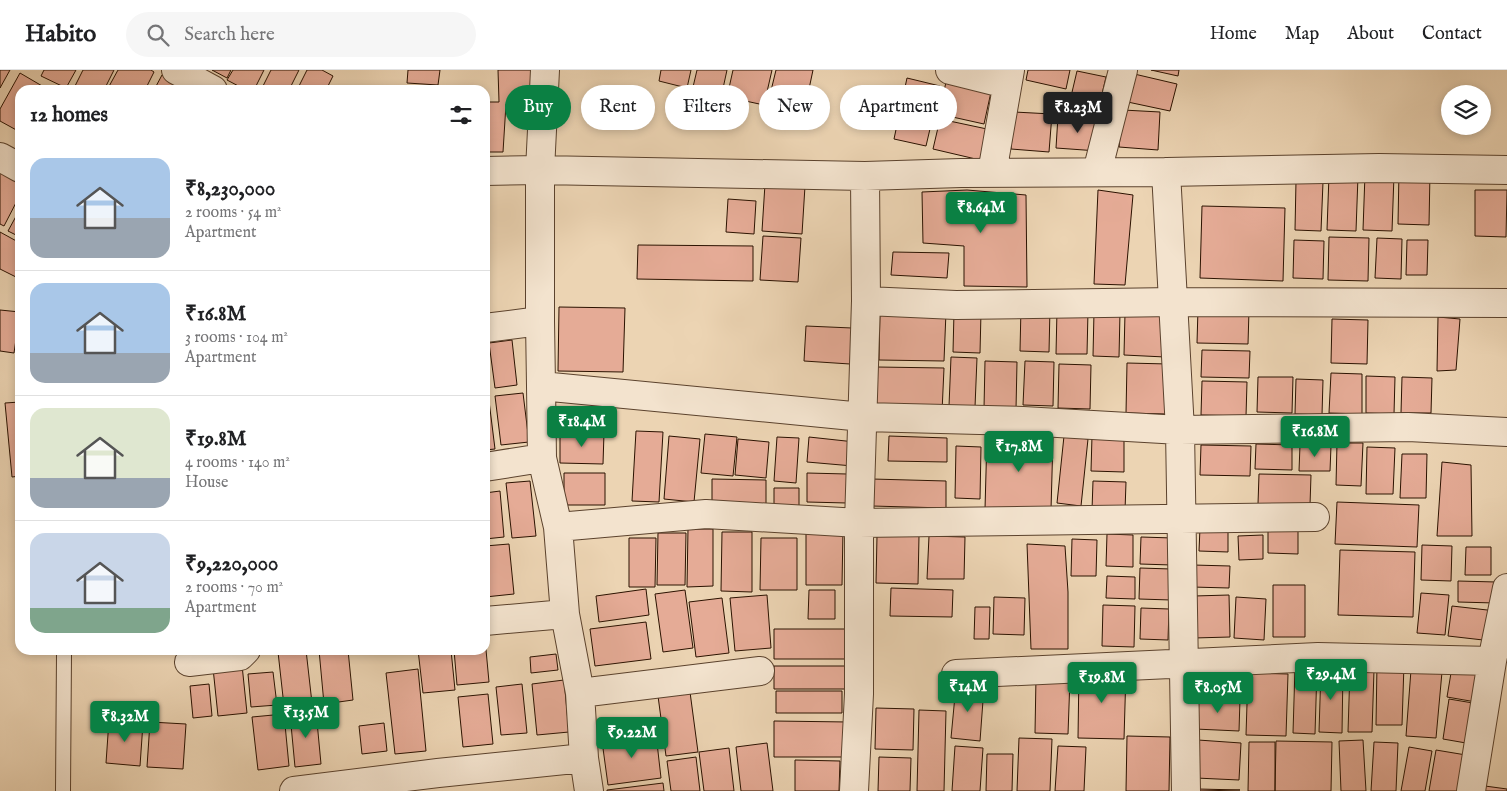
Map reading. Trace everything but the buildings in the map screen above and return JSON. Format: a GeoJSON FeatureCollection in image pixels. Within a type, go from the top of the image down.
{"type":"FeatureCollection","features":[{"type":"Feature","properties":{"kind":"street"},"geometry":{"type":"LineString","coordinates":[[176,70],[204,85]]}},
{"type":"Feature","properties":{"kind":"street"},"geometry":{"type":"LineString","coordinates":[[545,70],[540,170],[542,458],[558,527],[565,614],[580,693],[584,758],[589,791]]}},
{"type":"Feature","properties":{"kind":"street"},"geometry":{"type":"LineString","coordinates":[[950,70],[1008,77],[992,173]]}},
{"type":"Feature","properties":{"kind":"street"},"geometry":{"type":"LineString","coordinates":[[1097,172],[1123,70]]}},
{"type":"Feature","properties":{"kind":"street"},"geometry":{"type":"LineString","coordinates":[[0,157],[15,165]]}},
{"type":"Feature","properties":{"kind":"street"},"geometry":{"type":"LineString","coordinates":[[490,171],[540,170],[865,176],[1379,168],[1507,170]]}},
{"type":"Feature","properties":{"kind":"street"},"geometry":{"type":"LineString","coordinates":[[1166,172],[1180,430],[1186,791]]}},
{"type":"Feature","properties":{"kind":"street"},"geometry":{"type":"LineString","coordinates":[[854,791],[859,694],[860,523],[866,301],[865,176]]}},
{"type":"Feature","properties":{"kind":"street"},"geometry":{"type":"LineString","coordinates":[[866,301],[956,305],[1174,302],[1507,303]]}},
{"type":"Feature","properties":{"kind":"street"},"geometry":{"type":"LineString","coordinates":[[490,327],[540,321]]}},
{"type":"Feature","properties":{"kind":"street"},"geometry":{"type":"LineString","coordinates":[[541,386],[862,416],[1024,421],[1180,430],[1408,427],[1507,432]]}},
{"type":"Feature","properties":{"kind":"street"},"geometry":{"type":"LineString","coordinates":[[490,466],[542,458]]}},
{"type":"Feature","properties":{"kind":"street"},"geometry":{"type":"LineString","coordinates":[[558,527],[706,514],[860,523],[1315,517]]}},
{"type":"Feature","properties":{"kind":"street"},"geometry":{"type":"LineString","coordinates":[[1471,791],[1497,702],[1492,661],[1507,588]]}},
{"type":"Feature","properties":{"kind":"street"},"geometry":{"type":"LineString","coordinates":[[490,621],[565,614]]}},
{"type":"Feature","properties":{"kind":"street"},"geometry":{"type":"LineString","coordinates":[[189,662],[241,655]]}},
{"type":"Feature","properties":{"kind":"street"},"geometry":{"type":"LineString","coordinates":[[956,674],[1318,657],[1492,661]]}},
{"type":"Feature","properties":{"kind":"street"},"geometry":{"type":"LineString","coordinates":[[580,693],[760,671]]}},
{"type":"Feature","properties":{"kind":"street"},"geometry":{"type":"LineString","coordinates":[[294,791],[439,782],[584,758]]}},
{"type":"Feature","properties":{"kind":"lane"},"geometry":{"type":"LineString","coordinates":[[62,791],[64,655]]}}]}
